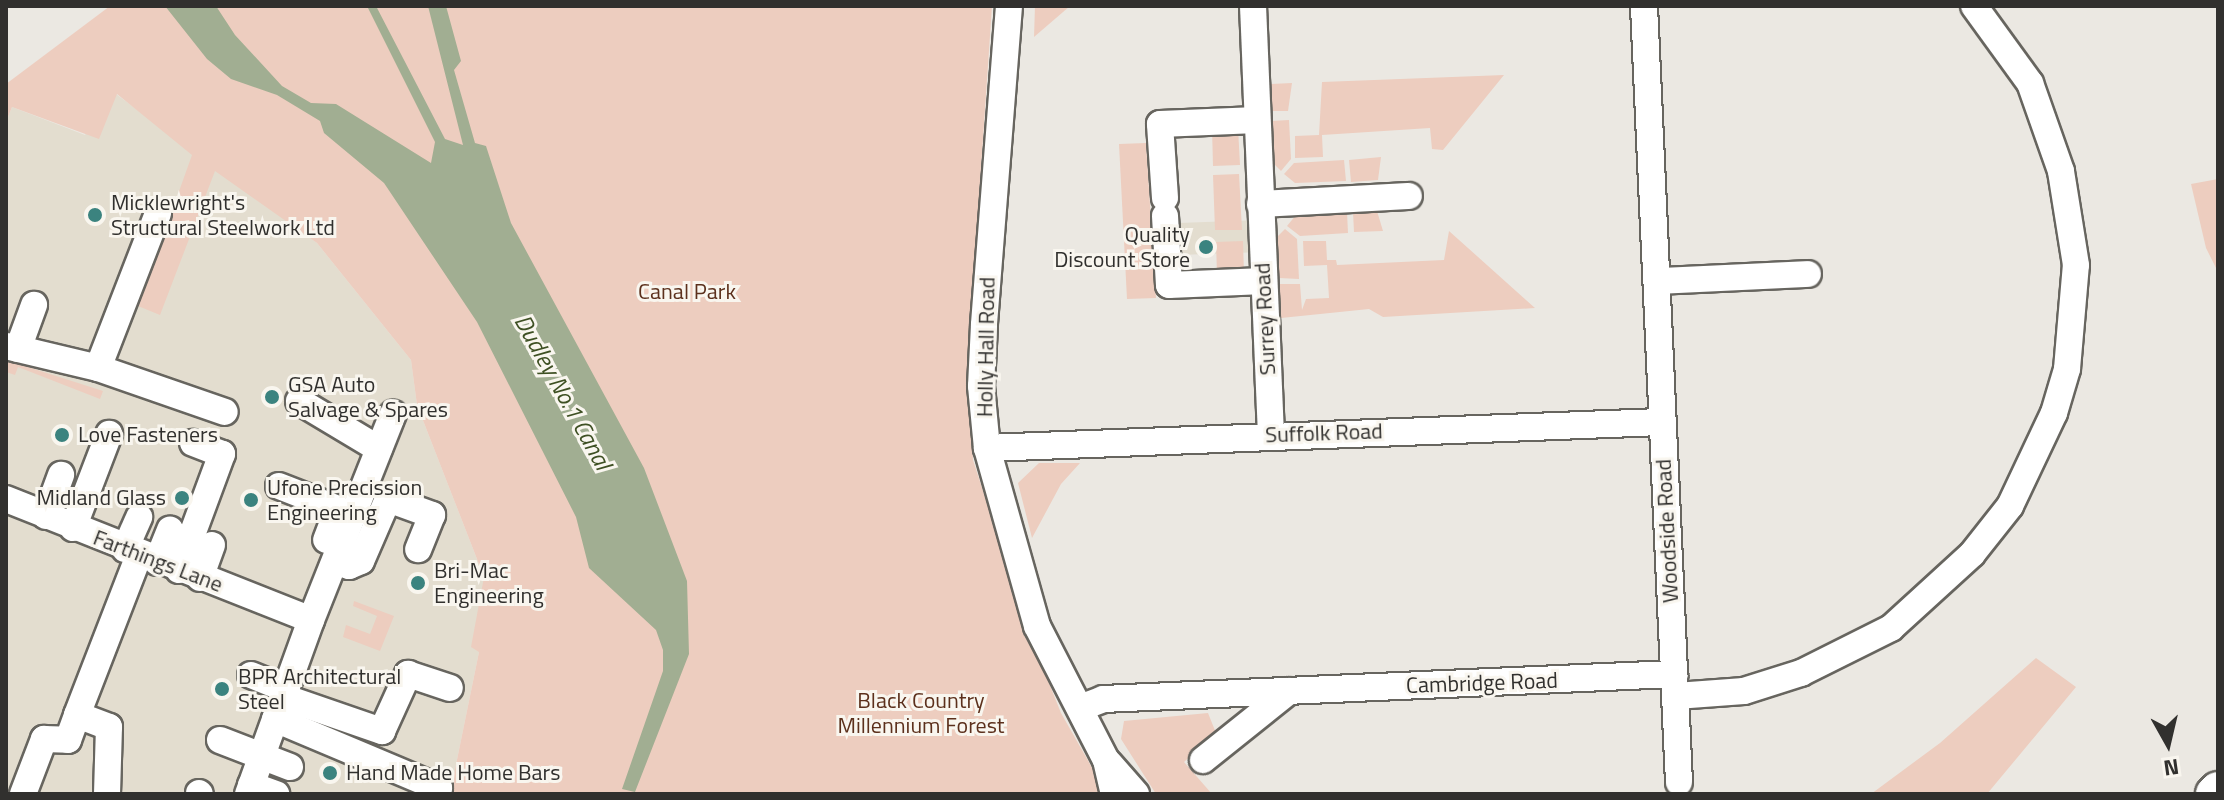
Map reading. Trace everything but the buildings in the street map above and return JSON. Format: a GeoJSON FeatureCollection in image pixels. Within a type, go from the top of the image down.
{"type":"FeatureCollection","features":[{"type":"Feature","properties":{"kind":"street","name":"Holly Hall Road"},"geometry":{"type":"LineString","coordinates":[[1009,6],[984,325],[981,386],[987,448],[1037,626],[1106,760],[1114,794]]}},
{"type":"Feature","properties":{"kind":"street","name":"Surrey Road"},"geometry":{"type":"LineString","coordinates":[[1253,6],[1271,435]]}},
{"type":"Feature","properties":{"kind":"street","name":"Woodside Road"},"geometry":{"type":"LineString","coordinates":[[1644,6],[1659,281],[1661,422],[1679,782]]}},
{"type":"Feature","properties":{"kind":"street","name":"Cambridge Road"},"geometry":{"type":"LineString","coordinates":[[1080,708],[1103,699],[1289,691],[1675,685],[1744,691],[1801,673],[1891,628],[1972,554],[2010,506],[2054,413],[2067,369],[2076,265],[2061,171],[2030,83],[1974,6]]}},
{"type":"Feature","properties":{"kind":"street"},"geometry":{"type":"LineString","coordinates":[[1257,120],[1160,124],[1169,285],[1264,281]]}},
{"type":"Feature","properties":{"kind":"street"},"geometry":{"type":"LineString","coordinates":[[1260,204],[1409,196]]}},
{"type":"Feature","properties":{"kind":"street"},"geometry":{"type":"LineString","coordinates":[[98,368],[158,213]]}},
{"type":"Feature","properties":{"kind":"street"},"geometry":{"type":"LineString","coordinates":[[1659,281],[1808,274]]}},
{"type":"Feature","properties":{"kind":"street"},"geometry":{"type":"LineString","coordinates":[[34,305],[12,347],[98,368],[225,412]]}},
{"type":"Feature","properties":{"kind":"street"},"geometry":{"type":"LineString","coordinates":[[299,401],[379,449]]}},
{"type":"Feature","properties":{"kind":"street"},"geometry":{"type":"LineString","coordinates":[[329,557],[393,414]]}},
{"type":"Feature","properties":{"kind":"street","name":"Suffolk Road"},"geometry":{"type":"LineString","coordinates":[[987,448],[1661,422]]}},
{"type":"Feature","properties":{"kind":"street"},"geometry":{"type":"LineString","coordinates":[[73,528],[109,434]]}},
{"type":"Feature","properties":{"kind":"street"},"geometry":{"type":"LineString","coordinates":[[23,794],[44,739],[68,740],[77,715],[222,454],[193,443]]}},
{"type":"Feature","properties":{"kind":"street"},"geometry":{"type":"LineString","coordinates":[[46,516],[61,475]]}},
{"type":"Feature","properties":{"kind":"street"},"geometry":{"type":"LineString","coordinates":[[276,794],[249,789],[311,620],[329,557],[338,509],[279,486]]}},
{"type":"Feature","properties":{"kind":"street","name":"Farthings Lane"},"geometry":{"type":"LineString","coordinates":[[6,499],[160,563],[311,620]]}},
{"type":"Feature","properties":{"kind":"street"},"geometry":{"type":"LineString","coordinates":[[329,557],[349,566],[361,561],[388,499],[432,515],[418,549]]}},
{"type":"Feature","properties":{"kind":"street"},"geometry":{"type":"LineString","coordinates":[[139,517],[160,563]]}},
{"type":"Feature","properties":{"kind":"street"},"geometry":{"type":"LineString","coordinates":[[160,563],[170,529]]}},
{"type":"Feature","properties":{"kind":"street"},"geometry":{"type":"LineString","coordinates":[[160,563],[212,545]]}},
{"type":"Feature","properties":{"kind":"street"},"geometry":{"type":"LineString","coordinates":[[281,702],[382,731],[408,674],[450,688]]}},
{"type":"Feature","properties":{"kind":"street"},"geometry":{"type":"LineString","coordinates":[[251,675],[281,702],[439,788],[437,794]]}},
{"type":"Feature","properties":{"kind":"street"},"geometry":{"type":"LineString","coordinates":[[1203,760],[1289,691]]}},
{"type":"Feature","properties":{"kind":"street"},"geometry":{"type":"LineString","coordinates":[[77,715],[109,727],[107,794]]}},
{"type":"Feature","properties":{"kind":"street"},"geometry":{"type":"LineString","coordinates":[[220,740],[290,767]]}},
{"type":"Feature","properties":{"kind":"street","name":"Holly Hall Road"},"geometry":{"type":"LineString","coordinates":[[1106,760],[1136,794]]}},
{"type":"Feature","properties":{"kind":"shaded area"},"geometry":{"type":"Polygon","coordinates":[[[116,94],[317,243],[411,360],[417,405],[484,577],[479,652],[450,794],[6,794],[6,122],[12,107],[85,135],[116,94]]]}},
{"type":"Feature","properties":{"kind":"shaded area"},"geometry":{"type":"Polygon","coordinates":[[[1261,220],[1262,252],[1179,255],[1178,223],[1261,220]]]}},
{"type":"Feature","properties":{"kind":"green space","name":"Canal Park"},"geometry":{"type":"Polygon","coordinates":[[[110,6],[992,6],[968,360],[973,460],[1031,638],[1061,713],[1099,780],[1101,794],[450,794],[479,652],[471,647],[484,577],[417,405],[411,360],[317,243],[215,171],[160,315],[138,306],[192,155],[117,94],[99,139],[12,107],[6,122],[6,84],[110,6]]]}},
{"type":"Feature","properties":{"kind":"green space"},"geometry":{"type":"Polygon","coordinates":[[[1035,6],[1070,6],[1034,37],[1035,6]]]}},
{"type":"Feature","properties":{"kind":"green space"},"geometry":{"type":"Polygon","coordinates":[[[1504,75],[1443,150],[1432,149],[1430,128],[1322,135],[1323,157],[1295,158],[1295,136],[1319,135],[1322,82],[1504,75]]]}},
{"type":"Feature","properties":{"kind":"green space"},"geometry":{"type":"Polygon","coordinates":[[[1292,83],[1288,111],[1271,111],[1271,84],[1292,83]]]}},
{"type":"Feature","properties":{"kind":"green space"},"geometry":{"type":"Polygon","coordinates":[[[1289,120],[1291,159],[1281,171],[1274,164],[1271,121],[1289,120]]]}},
{"type":"Feature","properties":{"kind":"green space"},"geometry":{"type":"Polygon","coordinates":[[[1212,128],[1238,128],[1240,165],[1213,166],[1212,128]]]}},
{"type":"Feature","properties":{"kind":"green space"},"geometry":{"type":"Polygon","coordinates":[[[1146,143],[1156,298],[1127,299],[1119,144],[1146,143]]]}},
{"type":"Feature","properties":{"kind":"green space"},"geometry":{"type":"Polygon","coordinates":[[[1381,157],[1378,180],[1351,182],[1349,160],[1381,157]]]}},
{"type":"Feature","properties":{"kind":"green space"},"geometry":{"type":"Polygon","coordinates":[[[1344,160],[1346,181],[1295,183],[1284,174],[1294,163],[1344,160]]]}},
{"type":"Feature","properties":{"kind":"green space"},"geometry":{"type":"Polygon","coordinates":[[[1239,174],[1242,230],[1215,230],[1213,175],[1239,174]]]}},
{"type":"Feature","properties":{"kind":"green space"},"geometry":{"type":"Polygon","coordinates":[[[2218,179],[2218,272],[2206,248],[2191,184],[2218,179]]]}},
{"type":"Feature","properties":{"kind":"green space"},"geometry":{"type":"Polygon","coordinates":[[[1377,211],[1383,231],[1354,232],[1353,212],[1377,211]]]}},
{"type":"Feature","properties":{"kind":"green space"},"geometry":{"type":"Polygon","coordinates":[[[1347,212],[1348,233],[1300,236],[1287,226],[1296,215],[1347,212]]]}},
{"type":"Feature","properties":{"kind":"green space"},"geometry":{"type":"Polygon","coordinates":[[[1285,229],[1297,239],[1299,279],[1279,278],[1277,237],[1285,229]]]}},
{"type":"Feature","properties":{"kind":"green space"},"geometry":{"type":"Polygon","coordinates":[[[1449,231],[1535,308],[1383,317],[1369,309],[1281,318],[1279,284],[1300,284],[1302,310],[1306,299],[1329,298],[1327,265],[1304,266],[1303,241],[1326,241],[1327,260],[1336,260],[1337,265],[1444,260],[1449,231]]]}},
{"type":"Feature","properties":{"kind":"green space"},"geometry":{"type":"Polygon","coordinates":[[[1243,241],[1244,274],[1217,275],[1216,242],[1243,241]]]}},
{"type":"Feature","properties":{"kind":"green space"},"geometry":{"type":"Polygon","coordinates":[[[6,360],[103,391],[100,399],[18,367],[15,375],[6,372],[6,360]]]}},
{"type":"Feature","properties":{"kind":"green space"},"geometry":{"type":"Polygon","coordinates":[[[1039,463],[1080,463],[1061,484],[1032,538],[1018,483],[1039,463]]]}},
{"type":"Feature","properties":{"kind":"green space"},"geometry":{"type":"Polygon","coordinates":[[[354,601],[394,616],[380,651],[343,637],[346,625],[370,634],[377,616],[353,606],[354,601]]]}},
{"type":"Feature","properties":{"kind":"green space"},"geometry":{"type":"Polygon","coordinates":[[[2036,658],[2076,687],[1987,794],[1871,794],[1940,743],[2036,658]]]}},
{"type":"Feature","properties":{"kind":"green space"},"geometry":{"type":"Polygon","coordinates":[[[1208,713],[1216,733],[1184,762],[1212,794],[1156,794],[1121,739],[1124,721],[1208,713]]]}},
{"type":"Feature","properties":{"kind":"water","name":"Dudley No.1 Canal"},"geometry":{"type":"Polygon","coordinates":[[[165,6],[216,6],[235,35],[282,86],[311,103],[336,104],[431,163],[435,142],[367,6],[376,6],[445,139],[463,145],[428,6],[446,6],[461,61],[454,70],[475,143],[486,146],[511,223],[644,468],[687,581],[689,654],[635,792],[622,789],[663,671],[663,650],[656,630],[589,568],[576,517],[477,322],[384,183],[324,133],[320,121],[277,95],[231,79],[207,59],[165,6]]]}},
{"type":"Feature","properties":{"kind":"place","name":"Micklewright's Structural Steelwork Ltd"},"geometry":{"type":"Point","coordinates":[95,215]}},
{"type":"Feature","properties":{"kind":"place","name":"Quality Discount Store"},"geometry":{"type":"Point","coordinates":[1206,247]}},
{"type":"Feature","properties":{"kind":"place","name":"GSA Auto Salvage & Spares"},"geometry":{"type":"Point","coordinates":[272,397]}},
{"type":"Feature","properties":{"kind":"place","name":"Love Fasteners"},"geometry":{"type":"Point","coordinates":[62,435]}},
{"type":"Feature","properties":{"kind":"place","name":"Midland Glass"},"geometry":{"type":"Point","coordinates":[182,498]}},
{"type":"Feature","properties":{"kind":"place","name":"Ufone Precission Engineering"},"geometry":{"type":"Point","coordinates":[251,500]}},
{"type":"Feature","properties":{"kind":"place","name":"Bri-Mac Engineering"},"geometry":{"type":"Point","coordinates":[418,583]}},
{"type":"Feature","properties":{"kind":"place","name":"BPR Architectural Steel"},"geometry":{"type":"Point","coordinates":[222,689]}},
{"type":"Feature","properties":{"kind":"place","name":"Hand Made Home Bars"},"geometry":{"type":"Point","coordinates":[330,773]}},
{"type":"Feature","properties":{"kind":"park label","name":"Black Country Millennium Forest"},"geometry":{"type":"Point","coordinates":[921,712]}}]}
